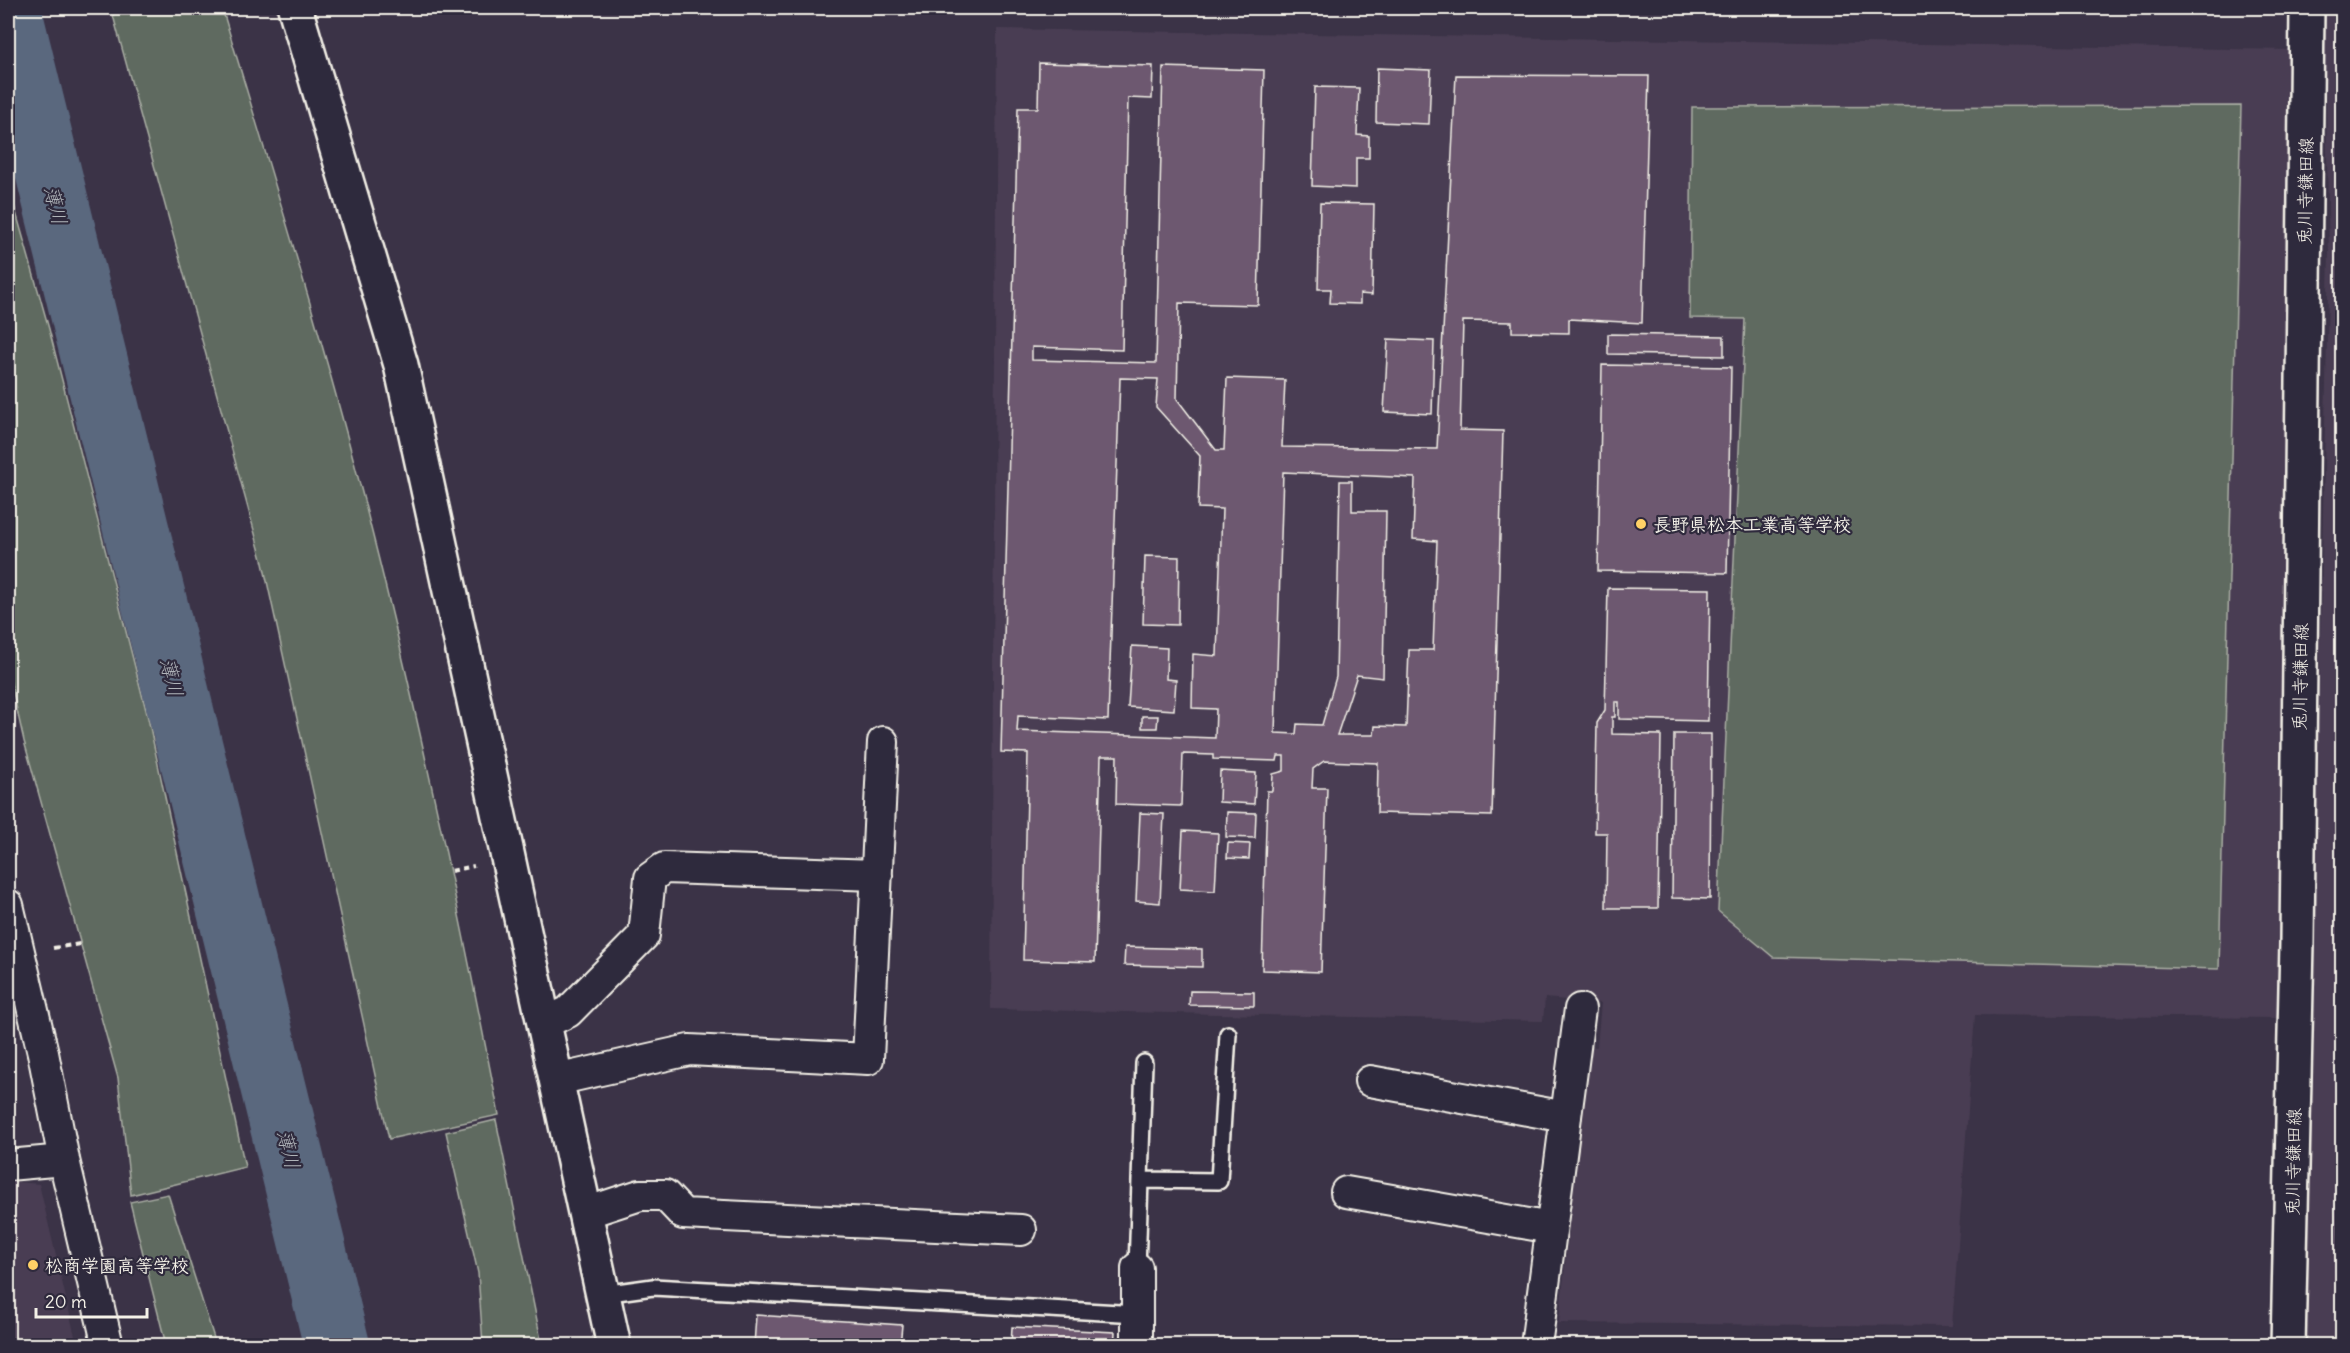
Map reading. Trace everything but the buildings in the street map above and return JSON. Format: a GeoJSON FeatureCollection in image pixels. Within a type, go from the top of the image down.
{"type":"FeatureCollection","features":[{"type":"Feature","properties":{"kind":"street"},"geometry":{"type":"LineString","coordinates":[[296,8],[401,365],[614,1346]]}},
{"type":"Feature","properties":{"kind":"street","name":"兎川寺鎌田線"},"geometry":{"type":"LineString","coordinates":[[2288,1346],[2297,943],[2307,8]]}},
{"type":"Feature","properties":{"kind":"street"},"geometry":{"type":"LineString","coordinates":[[556,1080],[689,1050],[868,1059],[883,742]]}},
{"type":"Feature","properties":{"kind":"street"},"geometry":{"type":"LineString","coordinates":[[544,1023],[568,1012],[644,935],[650,878],[664,868],[877,875]]}},
{"type":"Feature","properties":{"kind":"street"},"geometry":{"type":"LineString","coordinates":[[8,905],[14,960],[108,1346]]}},
{"type":"Feature","properties":{"kind":"street"},"geometry":{"type":"LineString","coordinates":[[1536,1346],[1580,1009]]}},
{"type":"Feature","properties":{"kind":"street"},"geometry":{"type":"LineString","coordinates":[[1370,1081],[1566,1117]]}},
{"type":"Feature","properties":{"kind":"street"},"geometry":{"type":"LineString","coordinates":[[8,1166],[64,1160]]}},
{"type":"Feature","properties":{"kind":"street"},"geometry":{"type":"LineString","coordinates":[[1346,1192],[1551,1228]]}},
{"type":"Feature","properties":{"kind":"street"},"geometry":{"type":"LineString","coordinates":[[585,1213],[640,1195],[665,1195],[682,1214],[1020,1230]]}},
{"type":"Feature","properties":{"kind":"street"},"geometry":{"type":"LineString","coordinates":[[1137,1268],[1137,1346]]}},
{"type":"Feature","properties":{"kind":"lane"},"geometry":{"type":"LineString","coordinates":[[1140,1180],[1219,1181],[1228,1034]]}},
{"type":"Feature","properties":{"kind":"lane"},"geometry":{"type":"LineString","coordinates":[[1137,1268],[1144,1063]]}},
{"type":"Feature","properties":{"kind":"lane"},"geometry":{"type":"LineString","coordinates":[[603,1294],[653,1287],[1138,1314]]}},
{"type":"Feature","properties":{"kind":"path"},"geometry":{"type":"LineString","coordinates":[[452,871],[478,865]]}},
{"type":"Feature","properties":{"kind":"path"},"geometry":{"type":"LineString","coordinates":[[49,948],[80,944]]}},
{"type":"Feature","properties":{"kind":"shaded area"},"geometry":{"type":"Polygon","coordinates":[[[2324,8],[2342,8],[2342,1345],[2304,1346],[2329,253],[2324,8]]]}},
{"type":"Feature","properties":{"kind":"shaded area","name":"長野県松本工業高等学校"},"geometry":{"type":"Polygon","coordinates":[[[997,29],[2293,50],[2281,1018],[1975,1015],[1952,1326],[1559,1323],[1588,1046],[1597,1047],[1601,1003],[1545,998],[1543,1021],[991,1009],[997,29]]]}},
{"type":"Feature","properties":{"kind":"shaded area","name":"松商学園高等学校"},"geometry":{"type":"Polygon","coordinates":[[[8,1181],[39,1184],[77,1345],[8,1345],[8,1181]]]}},
{"type":"Feature","properties":{"kind":"green space"},"geometry":{"type":"Polygon","coordinates":[[[111,8],[222,8],[319,334],[372,532],[440,822],[499,1115],[389,1139],[263,563],[111,8]]]}},
{"type":"Feature","properties":{"kind":"green space"},"geometry":{"type":"Polygon","coordinates":[[[2241,106],[2219,969],[1773,957],[1718,911],[1745,319],[1690,318],[1692,107],[2241,106]]]}},
{"type":"Feature","properties":{"kind":"green space"},"geometry":{"type":"Polygon","coordinates":[[[8,184],[49,329],[148,718],[245,1167],[131,1195],[118,1078],[24,741],[8,670],[8,184]]]}},
{"type":"Feature","properties":{"kind":"green space"},"geometry":{"type":"Polygon","coordinates":[[[496,1120],[542,1345],[483,1345],[478,1273],[446,1132],[496,1120]]]}},
{"type":"Feature","properties":{"kind":"green space"},"geometry":{"type":"Polygon","coordinates":[[[168,1194],[218,1345],[166,1345],[130,1202],[168,1194]]]}},
{"type":"Feature","properties":{"kind":"waterway","name":"薄川"},"geometry":{"type":"LineString","coordinates":[[8,8],[337,1346]]}},
{"type":"Feature","properties":{"kind":"place","name":"長野県松本工業高等学校"},"geometry":{"type":"Point","coordinates":[1641,524]}},
{"type":"Feature","properties":{"kind":"place","name":"松商学園高等学校"},"geometry":{"type":"Point","coordinates":[33,1265]}}]}
